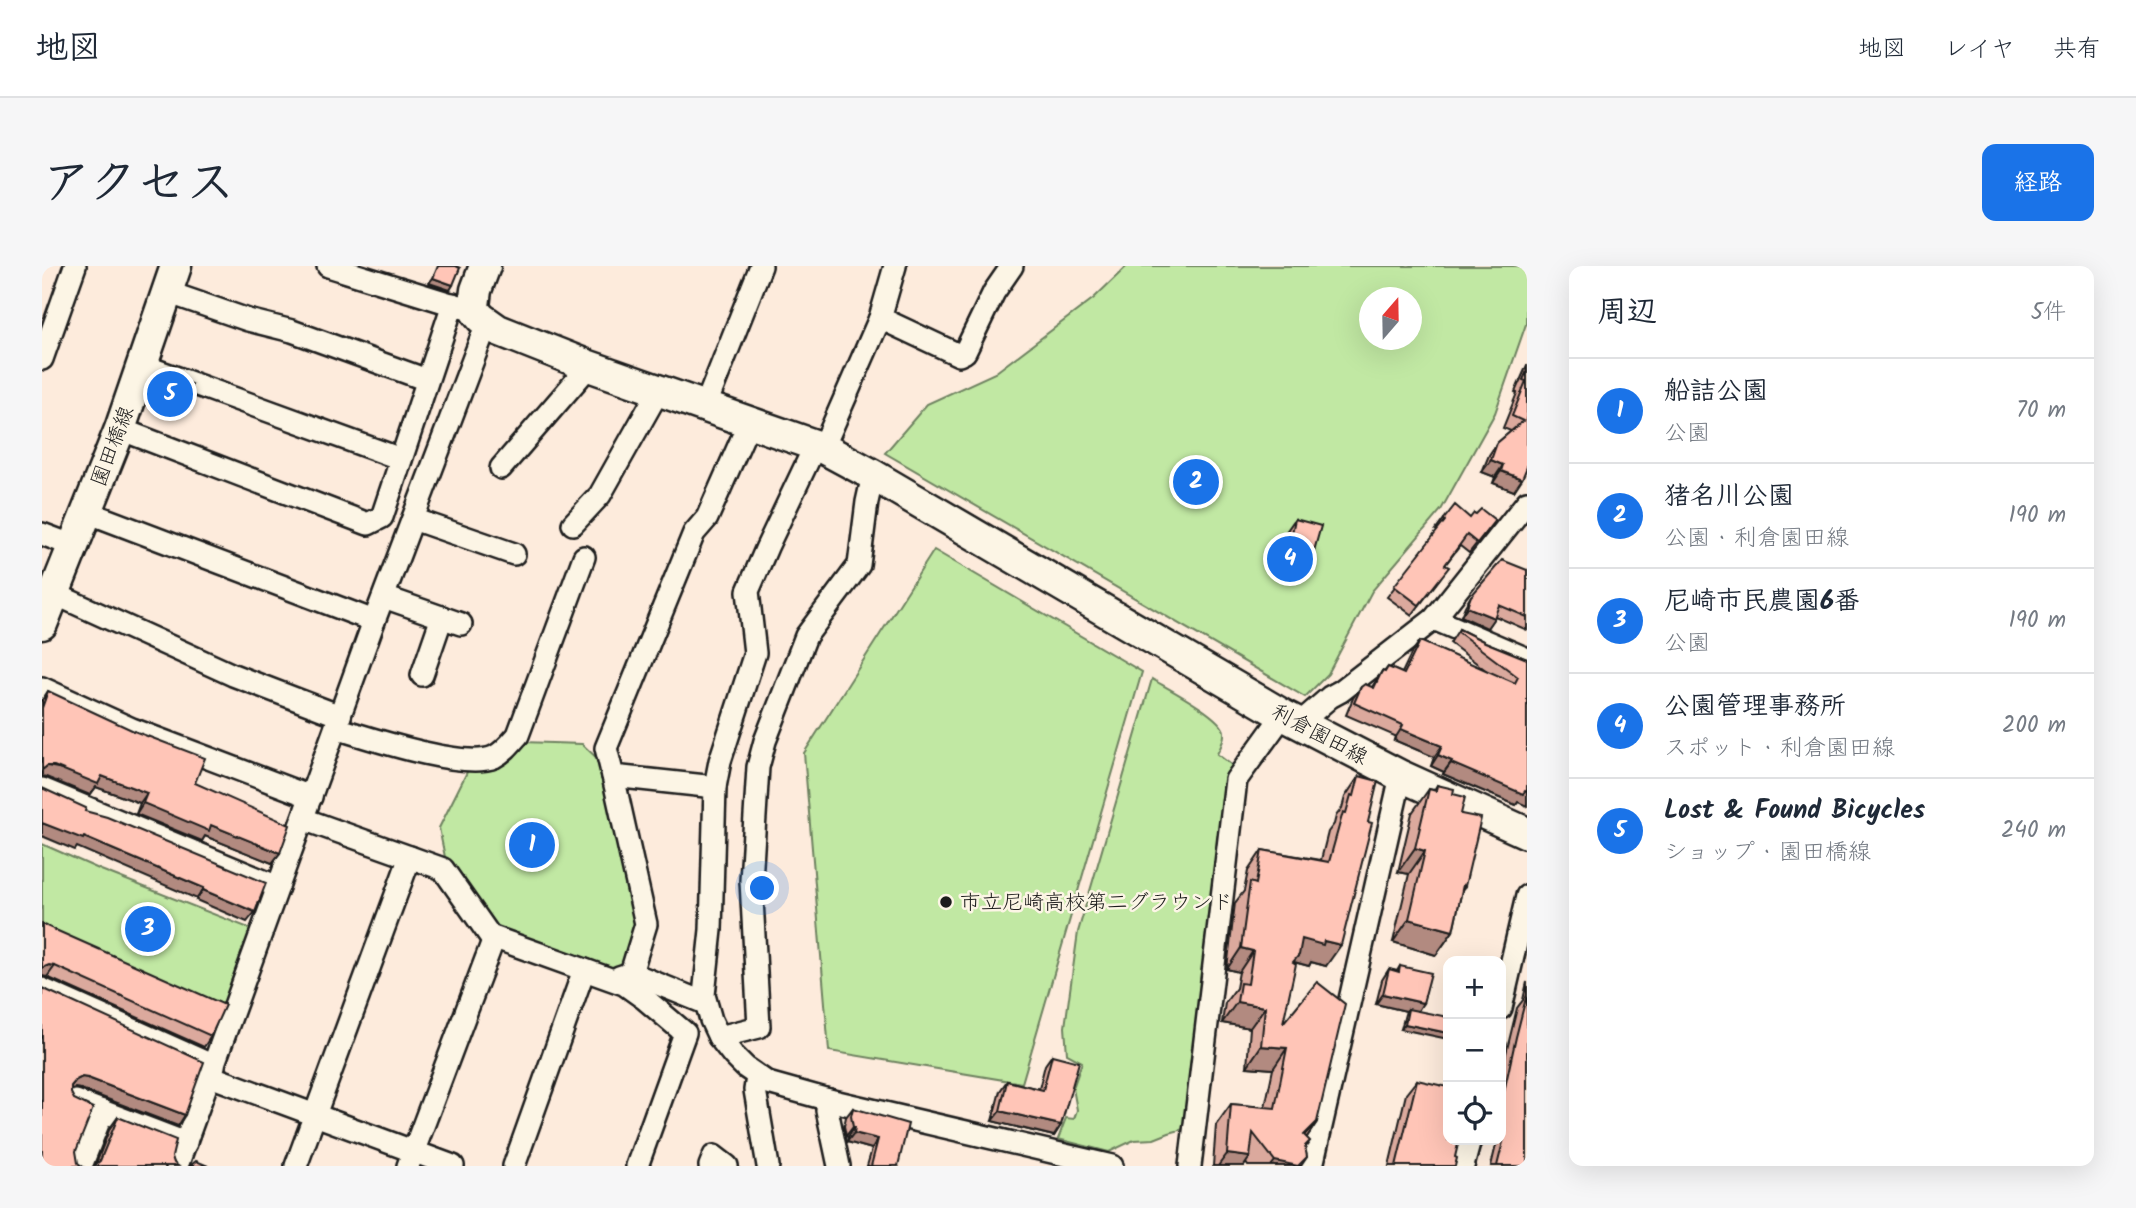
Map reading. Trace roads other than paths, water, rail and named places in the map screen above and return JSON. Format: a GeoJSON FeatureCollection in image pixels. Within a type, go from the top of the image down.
{"type":"FeatureCollection","features":[{"type":"Feature","properties":{"kind":"street"},"geometry":{"type":"LineString","coordinates":[[42,359],[75,266]]}},
{"type":"Feature","properties":{"kind":"street"},"geometry":{"type":"LineString","coordinates":[[328,266],[472,313]]}},
{"type":"Feature","properties":{"kind":"street"},"geometry":{"type":"LineString","coordinates":[[177,1166],[413,519],[485,266]]}},
{"type":"Feature","properties":{"kind":"street"},"geometry":{"type":"LineString","coordinates":[[705,407],[761,266]]}},
{"type":"Feature","properties":{"kind":"street"},"geometry":{"type":"LineString","coordinates":[[895,266],[880,318],[748,591],[755,653],[720,761],[715,787],[711,930],[705,1003],[719,1037],[733,1055],[757,1077],[777,1086],[1066,1161],[1112,1166]]}},
{"type":"Feature","properties":{"kind":"street"},"geometry":{"type":"LineString","coordinates":[[880,318],[959,355],[965,352],[994,292],[1012,266]]}},
{"type":"Feature","properties":{"kind":"street"},"geometry":{"type":"LineString","coordinates":[[171,279],[248,320],[292,331],[427,380]]}},
{"type":"Feature","properties":{"kind":"street","name":"園田橋線"},"geometry":{"type":"LineString","coordinates":[[42,624],[120,429],[171,279]]}},
{"type":"Feature","properties":{"kind":"street"},"geometry":{"type":"LineString","coordinates":[[120,429],[368,524],[382,517],[427,380],[472,313]]}},
{"type":"Feature","properties":{"kind":"street","name":"利倉園田線"},"geometry":{"type":"LineString","coordinates":[[472,313],[509,336],[819,447],[873,475],[1291,719],[1401,776],[1527,832]]}},
{"type":"Feature","properties":{"kind":"street"},"geometry":{"type":"LineString","coordinates":[[142,365],[401,459]]}},
{"type":"Feature","properties":{"kind":"street"},"geometry":{"type":"LineString","coordinates":[[501,468],[589,366]]}},
{"type":"Feature","properties":{"kind":"street"},"geometry":{"type":"LineString","coordinates":[[573,524],[600,495],[659,390]]}},
{"type":"Feature","properties":{"kind":"street"},"geometry":{"type":"LineString","coordinates":[[631,973],[646,924],[606,748],[694,533],[707,518],[749,422]]}},
{"type":"Feature","properties":{"kind":"street"},"geometry":{"type":"LineString","coordinates":[[719,1037],[759,1027],[751,881],[758,768],[765,741],[806,636],[859,565],[873,475]]}},
{"type":"Feature","properties":{"kind":"street"},"geometry":{"type":"LineString","coordinates":[[1190,1166],[1236,780],[1291,719],[1341,691],[1434,619],[1527,502]]}},
{"type":"Feature","properties":{"kind":"street"},"geometry":{"type":"LineString","coordinates":[[87,512],[374,621]]}},
{"type":"Feature","properties":{"kind":"street"},"geometry":{"type":"LineString","coordinates":[[413,519],[514,554]]}},
{"type":"Feature","properties":{"kind":"street"},"geometry":{"type":"LineString","coordinates":[[42,534],[74,546]]}},
{"type":"Feature","properties":{"kind":"street"},"geometry":{"type":"LineString","coordinates":[[55,594],[338,722],[414,750],[470,761],[495,756],[507,748],[518,735],[584,557]]}},
{"type":"Feature","properties":{"kind":"street"},"geometry":{"type":"LineString","coordinates":[[384,597],[451,621],[422,674]]}},
{"type":"Feature","properties":{"kind":"street"},"geometry":{"type":"LineString","coordinates":[[1434,619],[1527,659]]}},
{"type":"Feature","properties":{"kind":"street"},"geometry":{"type":"LineString","coordinates":[[42,688],[132,729],[311,797]]}},
{"type":"Feature","properties":{"kind":"street"},"geometry":{"type":"LineString","coordinates":[[613,776],[715,787]]}},
{"type":"Feature","properties":{"kind":"street"},"geometry":{"type":"LineString","coordinates":[[1312,1166],[1401,776]]}},
{"type":"Feature","properties":{"kind":"street"},"geometry":{"type":"LineString","coordinates":[[42,789],[278,887]]}},
{"type":"Feature","properties":{"kind":"street"},"geometry":{"type":"LineString","coordinates":[[303,819],[443,869],[489,936],[624,984],[685,1033],[637,1166]]}},
{"type":"Feature","properties":{"kind":"street"},"geometry":{"type":"LineString","coordinates":[[296,1166],[410,857]]}},
{"type":"Feature","properties":{"kind":"street"},"geometry":{"type":"LineString","coordinates":[[1506,986],[1527,896]]}},
{"type":"Feature","properties":{"kind":"street"},"geometry":{"type":"LineString","coordinates":[[411,1159],[494,938]]}},
{"type":"Feature","properties":{"kind":"street"},"geometry":{"type":"LineString","coordinates":[[514,1166],[584,970]]}},
{"type":"Feature","properties":{"kind":"street"},"geometry":{"type":"LineString","coordinates":[[610,979],[631,973],[705,1003]]}},
{"type":"Feature","properties":{"kind":"street"},"geometry":{"type":"LineString","coordinates":[[42,989],[212,1071],[411,1159],[453,1166]]}},
{"type":"Feature","properties":{"kind":"street"},"geometry":{"type":"LineString","coordinates":[[757,1077],[755,1090],[768,1166]]}},
{"type":"Feature","properties":{"kind":"street"},"geometry":{"type":"LineString","coordinates":[[829,1100],[827,1110],[839,1166]]}},
{"type":"Feature","properties":{"kind":"street"},"geometry":{"type":"LineString","coordinates":[[76,1101],[186,1143]]}},
{"type":"Feature","properties":{"kind":"street"},"geometry":{"type":"LineString","coordinates":[[81,1166],[103,1111]]}},
{"type":"Feature","properties":{"kind":"street"},"geometry":{"type":"LineString","coordinates":[[1463,1166],[1468,1145]]}},
{"type":"Feature","properties":{"kind":"street"},"geometry":{"type":"LineString","coordinates":[[710,1166],[714,1156],[727,1166]]}},
{"type":"Feature","properties":{"kind":"place","name":"Lost & Found Bicycles"},"geometry":{"type":"Point","coordinates":[170,394]}},
{"type":"Feature","properties":{"kind":"place","name":"猪名川公園"},"geometry":{"type":"Point","coordinates":[1196,482]}},
{"type":"Feature","properties":{"kind":"place","name":"公園管理事務所"},"geometry":{"type":"Point","coordinates":[1290,559]}},
{"type":"Feature","properties":{"kind":"place","name":"船詰公園"},"geometry":{"type":"Point","coordinates":[532,845]}},
{"type":"Feature","properties":{"kind":"place","name":"市立尼崎高校第二グラウンド"},"geometry":{"type":"Point","coordinates":[946,902]}},
{"type":"Feature","properties":{"kind":"place","name":"尼崎市民農園6番"},"geometry":{"type":"Point","coordinates":[148,929]}}]}
